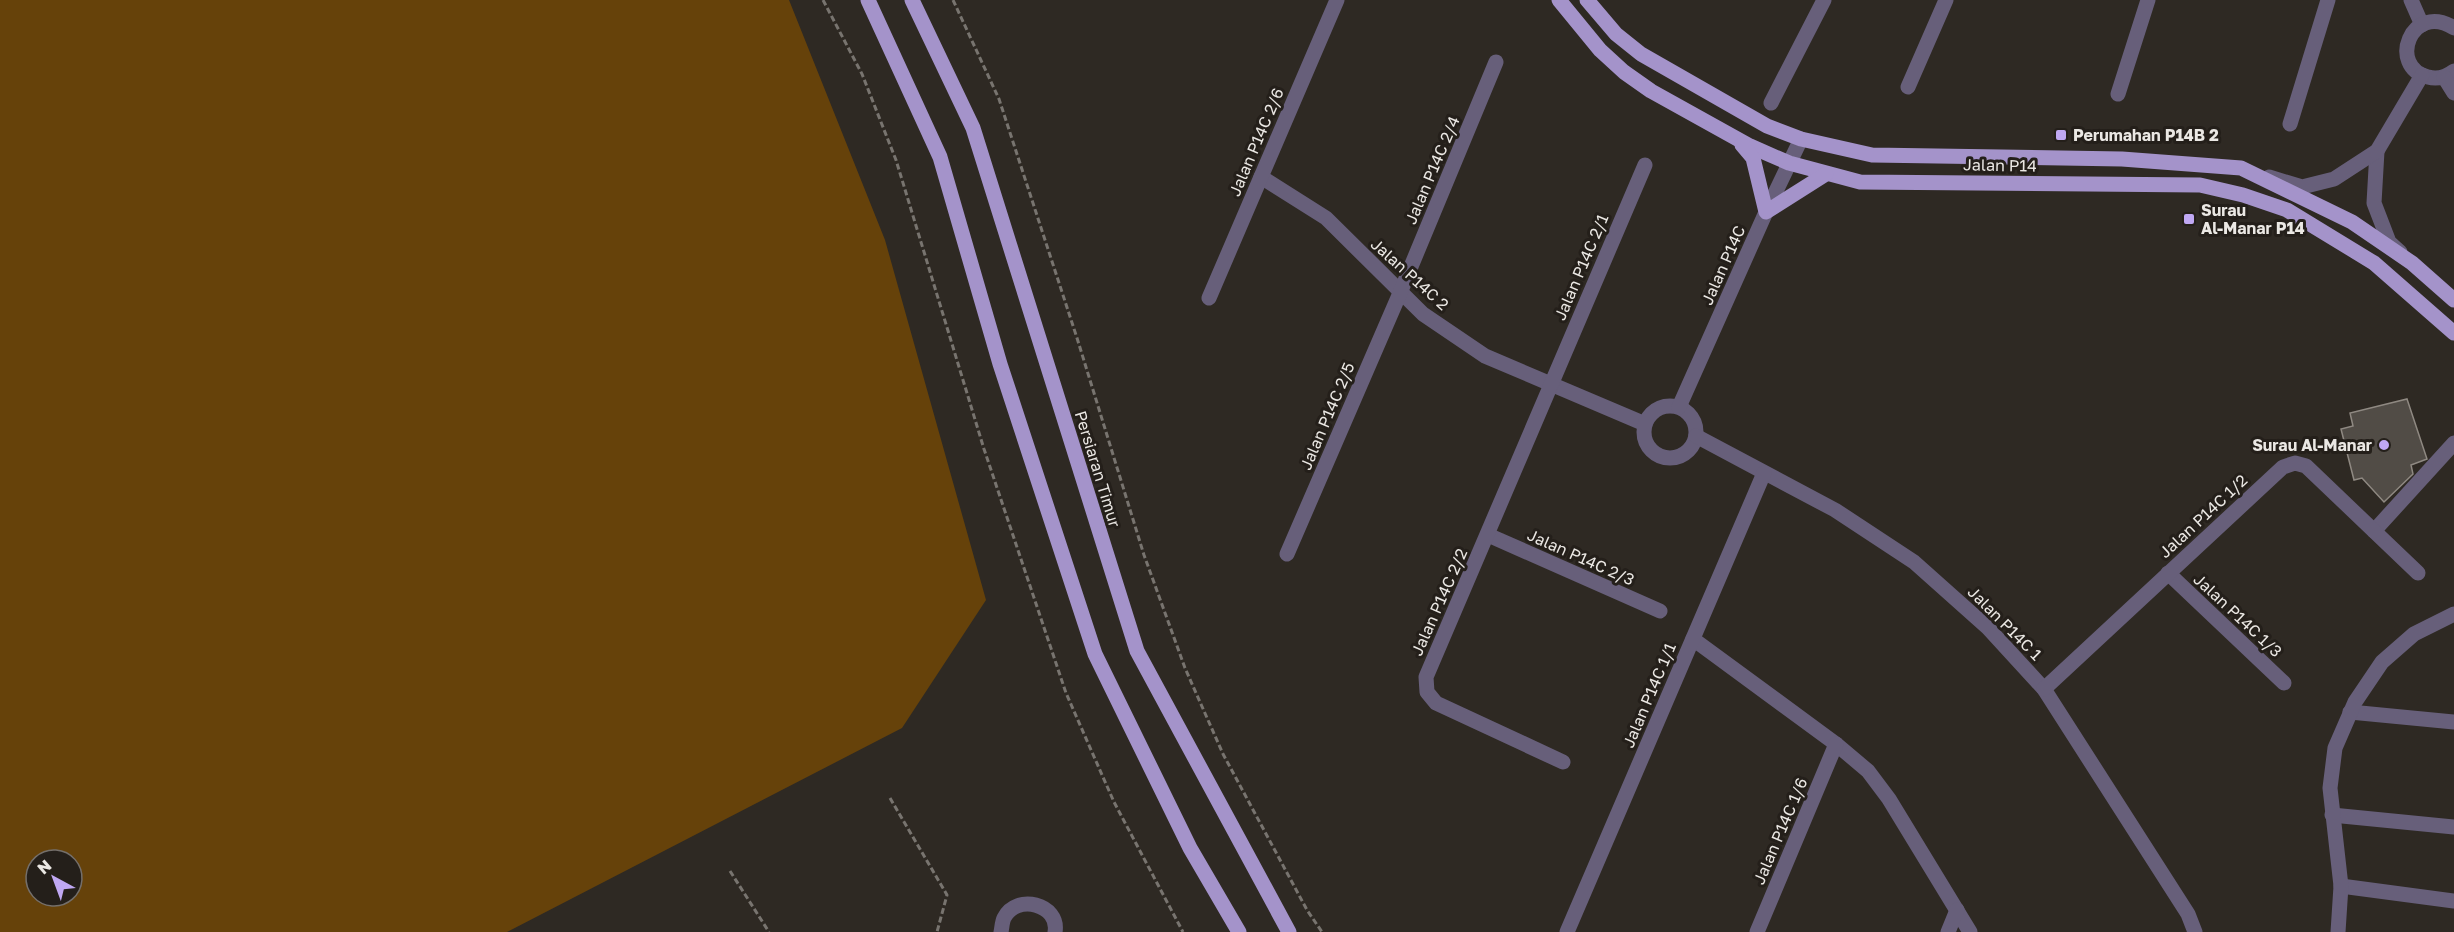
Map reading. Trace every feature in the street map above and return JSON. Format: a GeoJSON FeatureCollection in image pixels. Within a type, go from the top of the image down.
{"type":"FeatureCollection","features":[{"type":"Feature","properties":{"kind":"main road"},"geometry":{"type":"LineString","coordinates":[[868,0],[940,157],[1000,364],[1095,654],[1190,848],[1239,932]]}},
{"type":"Feature","properties":{"kind":"main road","name":"Persiaran Timur"},"geometry":{"type":"LineString","coordinates":[[912,0],[973,128],[1137,651],[1289,932]]}},
{"type":"Feature","properties":{"kind":"main road","name":"Jalan P14"},"geometry":{"type":"LineString","coordinates":[[1559,0],[1600,50],[1624,72],[1651,91],[1750,146],[1789,163],[1860,182],[2200,185],[2243,195],[2287,210],[2374,263],[2454,333]]}},
{"type":"Feature","properties":{"kind":"main road","name":"Jalan P14"},"geometry":{"type":"LineString","coordinates":[[1587,0],[1616,34],[1641,54],[1767,126],[1801,139],[1872,155],[2122,159],[2241,168],[2352,222],[2412,263],[2454,300]]}},
{"type":"Feature","properties":{"kind":"main road"},"geometry":{"type":"LineString","coordinates":[[1736,137],[1753,158],[1766,212],[1826,174]]}},
{"type":"Feature","properties":{"kind":"street","name":"Jalan P14C 2/6"},"geometry":{"type":"LineString","coordinates":[[1209,298],[1337,0]]}},
{"type":"Feature","properties":{"kind":"street"},"geometry":{"type":"LineString","coordinates":[[1771,103],[1824,0]]}},
{"type":"Feature","properties":{"kind":"street"},"geometry":{"type":"LineString","coordinates":[[1908,87],[1946,0]]}},
{"type":"Feature","properties":{"kind":"street"},"geometry":{"type":"LineString","coordinates":[[2118,94],[2148,0]]}},
{"type":"Feature","properties":{"kind":"street"},"geometry":{"type":"LineString","coordinates":[[2290,124],[2328,0]]}},
{"type":"Feature","properties":{"kind":"street"},"geometry":{"type":"LineString","coordinates":[[2410,0],[2422,25]]}},
{"type":"Feature","properties":{"kind":"street"},"geometry":{"type":"LineString","coordinates":[[2454,28],[2436,21],[2422,25],[2411,34],[2406,52],[2409,61],[2422,75],[2430,78],[2449,74],[2454,93]]}},
{"type":"Feature","properties":{"kind":"street","name":"Jalan P14C 2/4"},"geometry":{"type":"LineString","coordinates":[[1400,293],[1496,62]]}},
{"type":"Feature","properties":{"kind":"street"},"geometry":{"type":"LineString","coordinates":[[2241,168],[2302,187],[2334,179],[2377,151],[2422,75]]}},
{"type":"Feature","properties":{"kind":"street","name":"Jalan P14C"},"geometry":{"type":"LineString","coordinates":[[1679,408],[1801,139]]}},
{"type":"Feature","properties":{"kind":"street"},"geometry":{"type":"LineString","coordinates":[[2377,151],[2374,203],[2389,242],[2412,263]]}},
{"type":"Feature","properties":{"kind":"street","name":"Jalan P14C 2/1"},"geometry":{"type":"LineString","coordinates":[[1551,384],[1645,165]]}},
{"type":"Feature","properties":{"kind":"street","name":"Jalan P14C 2"},"geometry":{"type":"LineString","coordinates":[[1261,177],[1326,218],[1424,314],[1485,356],[1645,424]]}},
{"type":"Feature","properties":{"kind":"street","name":"Jalan P14C 2/5"},"geometry":{"type":"LineString","coordinates":[[1287,554],[1400,293]]}},
{"type":"Feature","properties":{"kind":"street","name":"Jalan P14C 2/2"},"geometry":{"type":"LineString","coordinates":[[1551,384],[1426,677],[1427,692],[1436,703],[1563,762]]}},
{"type":"Feature","properties":{"kind":"street"},"geometry":{"type":"LineString","coordinates":[[1671,406],[1679,408],[1693,419],[1696,436],[1687,451],[1680,456],[1663,457],[1655,454],[1645,441],[1645,424],[1655,410],[1671,406]]}},
{"type":"Feature","properties":{"kind":"street","name":"Jalan P14C 1"},"geometry":{"type":"LineString","coordinates":[[1696,436],[1835,510],[1914,562],[1988,628],[2044,689],[2188,914],[2195,932]]}},
{"type":"Feature","properties":{"kind":"street"},"geometry":{"type":"LineString","coordinates":[[2374,531],[2454,443]]}},
{"type":"Feature","properties":{"kind":"street","name":"Jalan P14C 1/2"},"geometry":{"type":"LineString","coordinates":[[2044,689],[2283,467],[2295,463],[2306,466],[2418,573]]}},
{"type":"Feature","properties":{"kind":"street","name":"Jalan P14C 1/1"},"geometry":{"type":"LineString","coordinates":[[1567,932],[1764,472]]}},
{"type":"Feature","properties":{"kind":"street","name":"Jalan P14C 2/3"},"geometry":{"type":"LineString","coordinates":[[1488,535],[1660,611]]}},
{"type":"Feature","properties":{"kind":"street","name":"Jalan P14C 1/3"},"geometry":{"type":"LineString","coordinates":[[2168,573],[2284,683]]}},
{"type":"Feature","properties":{"kind":"street"},"geometry":{"type":"LineString","coordinates":[[2338,932],[2341,886],[2330,788],[2335,748],[2350,712],[2382,662],[2414,634],[2454,614]]}},
{"type":"Feature","properties":{"kind":"street"},"geometry":{"type":"LineString","coordinates":[[1693,639],[1836,744],[1868,771],[1889,799],[1970,932]]}},
{"type":"Feature","properties":{"kind":"street"},"geometry":{"type":"LineString","coordinates":[[2350,712],[2454,722]]}},
{"type":"Feature","properties":{"kind":"street","name":"Jalan P14C 1/6"},"geometry":{"type":"LineString","coordinates":[[1757,932],[1836,744]]}},
{"type":"Feature","properties":{"kind":"street"},"geometry":{"type":"LineString","coordinates":[[2332,815],[2454,826]]}},
{"type":"Feature","properties":{"kind":"street"},"geometry":{"type":"LineString","coordinates":[[2341,886],[2454,901]]}},
{"type":"Feature","properties":{"kind":"street"},"geometry":{"type":"LineString","coordinates":[[1001,932],[1005,916],[1017,905],[1034,903],[1049,912],[1056,927],[1055,932]]}},
{"type":"Feature","properties":{"kind":"street"},"geometry":{"type":"LineString","coordinates":[[1948,932],[1957,910]]}},
{"type":"Feature","properties":{"kind":"path"},"geometry":{"type":"LineString","coordinates":[[823,0],[862,74],[896,160],[988,460],[1066,693],[1114,802],[1183,932]]}},
{"type":"Feature","properties":{"kind":"path"},"geometry":{"type":"LineString","coordinates":[[953,0],[999,99],[1077,338],[1144,555],[1185,668],[1223,754],[1307,910],[1322,932]]}},
{"type":"Feature","properties":{"kind":"path"},"geometry":{"type":"LineString","coordinates":[[891,798],[947,895],[937,932]]}},
{"type":"Feature","properties":{"kind":"path"},"geometry":{"type":"LineString","coordinates":[[730,871],[769,932]]}},
{"type":"Feature","properties":{"kind":"shaded area"},"geometry":{"type":"Polygon","coordinates":[[[0,0],[789,0],[885,240],[986,600],[902,728],[507,932],[0,932],[0,0]]]}},
{"type":"Feature","properties":{"kind":"building","name":"Surau Al-Manar"},"geometry":{"type":"Polygon","coordinates":[[[2407,399],[2427,459],[2411,465],[2413,474],[2384,502],[2362,478],[2354,480],[2341,429],[2353,426],[2350,413],[2407,399]]]}},
{"type":"Feature","properties":{"kind":"place","name":"Perumahan P14B 2"},"geometry":{"type":"Point","coordinates":[2061,135]}},
{"type":"Feature","properties":{"kind":"place","name":"Surau Al-Manar P14"},"geometry":{"type":"Point","coordinates":[2189,219]}},
{"type":"Feature","properties":{"kind":"place","name":"Surau Al-Manar"},"geometry":{"type":"Point","coordinates":[2384,445]}}]}
